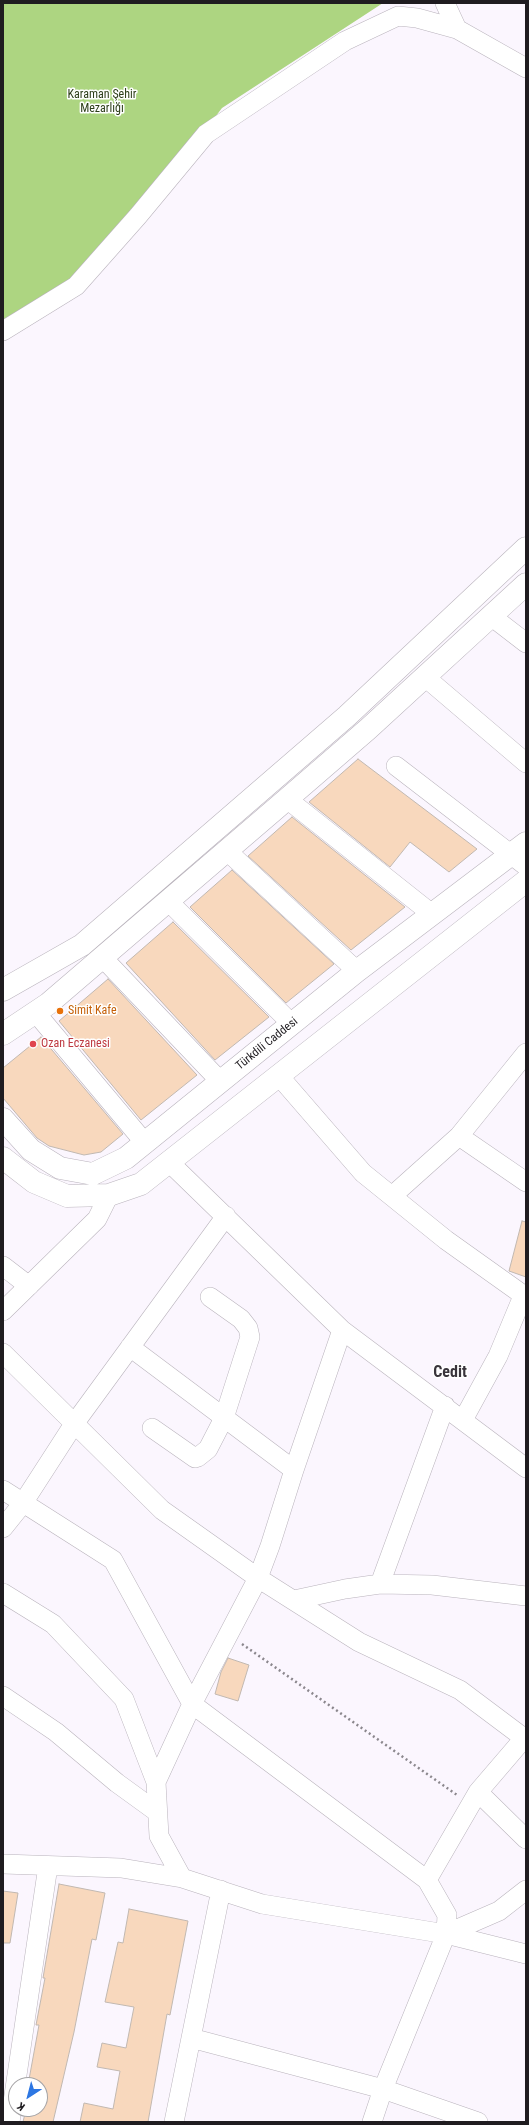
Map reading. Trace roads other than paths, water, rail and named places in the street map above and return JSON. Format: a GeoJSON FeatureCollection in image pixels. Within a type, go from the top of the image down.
{"type":"FeatureCollection","features":[{"type":"Feature","properties":{"kind":"main road"},"geometry":{"type":"LineString","coordinates":[[3,990],[82,945],[347,716],[526,548]]}},
{"type":"Feature","properties":{"kind":"main road"},"geometry":{"type":"LineString","coordinates":[[3,1034],[36,1013],[287,799],[425,677],[526,584]]}},
{"type":"Feature","properties":{"kind":"main road","name":"Türkdili Caddesi"},"geometry":{"type":"LineString","coordinates":[[3,1119],[31,1150],[60,1168],[93,1174],[126,1158],[357,971],[432,914],[521,855]]}},
{"type":"Feature","properties":{"kind":"main road"},"geometry":{"type":"LineString","coordinates":[[3,1158],[34,1182],[66,1196],[108,1195],[141,1184],[526,881]]}},
{"type":"Feature","properties":{"kind":"street"},"geometry":{"type":"LineString","coordinates":[[445,3],[457,29]]}},
{"type":"Feature","properties":{"kind":"street"},"geometry":{"type":"LineString","coordinates":[[3,331],[76,286],[138,216],[206,134],[345,41],[398,16],[418,18],[457,29],[526,68]]}},
{"type":"Feature","properties":{"kind":"street"},"geometry":{"type":"LineString","coordinates":[[491,616],[526,643]]}},
{"type":"Feature","properties":{"kind":"street"},"geometry":{"type":"LineString","coordinates":[[425,677],[526,763]]}},
{"type":"Feature","properties":{"kind":"street"},"geometry":{"type":"LineString","coordinates":[[396,766],[521,855]]}},
{"type":"Feature","properties":{"kind":"street"},"geometry":{"type":"LineString","coordinates":[[287,799],[432,914]]}},
{"type":"Feature","properties":{"kind":"street"},"geometry":{"type":"LineString","coordinates":[[226,850],[357,971]]}},
{"type":"Feature","properties":{"kind":"street"},"geometry":{"type":"LineString","coordinates":[[168,901],[292,1024]]}},
{"type":"Feature","properties":{"kind":"street"},"geometry":{"type":"LineString","coordinates":[[102,957],[220,1082]]}},
{"type":"Feature","properties":{"kind":"street"},"geometry":{"type":"LineString","coordinates":[[36,1013],[145,1142]]}},
{"type":"Feature","properties":{"kind":"street"},"geometry":{"type":"LineString","coordinates":[[392,1196],[459,1136],[526,1054]]}},
{"type":"Feature","properties":{"kind":"street"},"geometry":{"type":"LineString","coordinates":[[280,1076],[363,1173],[446,1240],[524,1297],[498,1356],[463,1420]]}},
{"type":"Feature","properties":{"kind":"street"},"geometry":{"type":"LineString","coordinates":[[459,1136],[526,1182]]}},
{"type":"Feature","properties":{"kind":"street"},"geometry":{"type":"LineString","coordinates":[[170,1162],[342,1330],[526,1468]]}},
{"type":"Feature","properties":{"kind":"street"},"geometry":{"type":"LineString","coordinates":[[3,1311],[97,1220],[108,1195]]}},
{"type":"Feature","properties":{"kind":"street"},"geometry":{"type":"LineString","coordinates":[[3,1528],[23,1503],[74,1424],[226,1216]]}},
{"type":"Feature","properties":{"kind":"street"},"geometry":{"type":"LineString","coordinates":[[3,1266],[28,1286]]}},
{"type":"Feature","properties":{"kind":"street"},"geometry":{"type":"LineString","coordinates":[[152,1428],[195,1458],[208,1449],[224,1418],[250,1337],[248,1328],[242,1320],[210,1296]]}},
{"type":"Feature","properties":{"kind":"street"},"geometry":{"type":"LineString","coordinates":[[156,1782],[192,1704],[258,1578],[342,1330]]}},
{"type":"Feature","properties":{"kind":"street"},"geometry":{"type":"LineString","coordinates":[[130,1347],[294,1470]]}},
{"type":"Feature","properties":{"kind":"street"},"geometry":{"type":"LineString","coordinates":[[3,1353],[162,1510],[258,1578],[359,1642],[460,1690],[525,1737],[475,1798],[428,1880]]}},
{"type":"Feature","properties":{"kind":"street"},"geometry":{"type":"LineString","coordinates":[[380,1584],[445,1406]]}},
{"type":"Feature","properties":{"kind":"street"},"geometry":{"type":"LineString","coordinates":[[3,1490],[113,1560],[192,1704],[428,1880],[447,1915],[446,1934],[383,2088],[372,2122]]}},
{"type":"Feature","properties":{"kind":"street"},"geometry":{"type":"LineString","coordinates":[[294,1600],[345,1589],[380,1584],[432,1585],[526,1596]]}},
{"type":"Feature","properties":{"kind":"street"},"geometry":{"type":"LineString","coordinates":[[3,1593],[53,1624],[124,1700],[156,1782],[159,1836],[182,1878]]}},
{"type":"Feature","properties":{"kind":"street"},"geometry":{"type":"LineString","coordinates":[[3,1696],[56,1732],[117,1783],[157,1812]]}},
{"type":"Feature","properties":{"kind":"street"},"geometry":{"type":"LineString","coordinates":[[475,1798],[526,1839]]}},
{"type":"Feature","properties":{"kind":"street"},"geometry":{"type":"LineString","coordinates":[[3,1864],[121,1868],[182,1878],[262,1904],[446,1934],[526,1954]]}},
{"type":"Feature","properties":{"kind":"street"},"geometry":{"type":"LineString","coordinates":[[10,2122],[48,1866]]}},
{"type":"Feature","properties":{"kind":"street"},"geometry":{"type":"LineString","coordinates":[[174,2122],[221,1890]]}},
{"type":"Feature","properties":{"kind":"street"},"geometry":{"type":"LineString","coordinates":[[446,1934],[500,1911],[526,1890]]}},
{"type":"Feature","properties":{"kind":"street"},"geometry":{"type":"LineString","coordinates":[[191,2038],[383,2088],[478,2122]]}},
{"type":"Feature","properties":{"kind":"place","name":"Simit Kafe"},"geometry":{"type":"Point","coordinates":[60,1011]}},
{"type":"Feature","properties":{"kind":"place","name":"Ozan Eczanesi"},"geometry":{"type":"Point","coordinates":[33,1044]}},
{"type":"Feature","properties":{"kind":"district","name":"Cedit"},"geometry":{"type":"Point","coordinates":[450,1373]}},
{"type":"Feature","properties":{"kind":"park label","name":"Karaman Şehir Mezarlığı"},"geometry":{"type":"Point","coordinates":[102,102]}}]}
